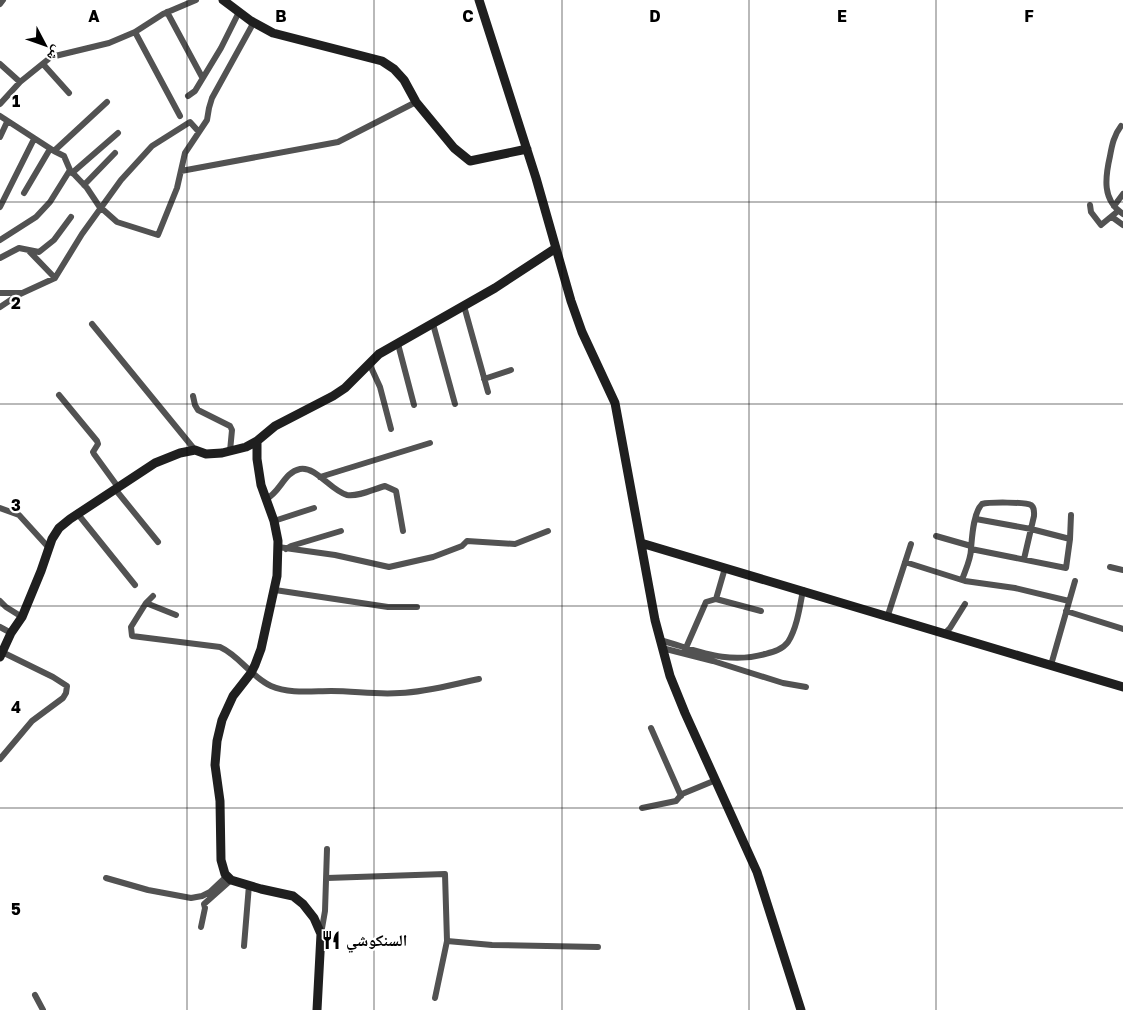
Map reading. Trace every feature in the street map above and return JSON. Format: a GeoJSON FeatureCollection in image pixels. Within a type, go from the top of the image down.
{"type":"FeatureCollection","features":[{"type":"Feature","properties":{"kind":"street"},"geometry":{"type":"LineString","coordinates":[[0,4],[3,0]]}},
{"type":"Feature","properties":{"kind":"street"},"geometry":{"type":"LineString","coordinates":[[0,104],[20,82],[51,57],[109,43],[135,32],[167,12],[196,0]]}},
{"type":"Feature","properties":{"kind":"street"},"geometry":{"type":"LineString","coordinates":[[223,0],[273,33],[382,61],[394,69],[404,80],[416,102],[454,148],[470,161],[526,149]]}},
{"type":"Feature","properties":{"kind":"street"},"geometry":{"type":"LineString","coordinates":[[479,0],[571,301],[582,332],[615,403],[661,644],[670,676],[757,872],[801,1010]]}},
{"type":"Feature","properties":{"kind":"street"},"geometry":{"type":"LineString","coordinates":[[167,12],[202,77]]}},
{"type":"Feature","properties":{"kind":"street"},"geometry":{"type":"LineString","coordinates":[[188,96],[195,91],[221,48],[239,12]]}},
{"type":"Feature","properties":{"kind":"street"},"geometry":{"type":"LineString","coordinates":[[0,116],[64,156],[71,171],[101,208],[117,222],[158,235],[177,188],[185,153],[207,120],[212,98],[254,22]]}},
{"type":"Feature","properties":{"kind":"street"},"geometry":{"type":"LineString","coordinates":[[135,32],[180,116]]}},
{"type":"Feature","properties":{"kind":"street"},"geometry":{"type":"LineString","coordinates":[[0,64],[20,82]]}},
{"type":"Feature","properties":{"kind":"street"},"geometry":{"type":"LineString","coordinates":[[43,64],[69,93]]}},
{"type":"Feature","properties":{"kind":"street"},"geometry":{"type":"LineString","coordinates":[[24,193],[52,150],[107,102]]}},
{"type":"Feature","properties":{"kind":"street"},"geometry":{"type":"LineString","coordinates":[[181,171],[338,142],[416,102]]}},
{"type":"Feature","properties":{"kind":"street"},"geometry":{"type":"LineString","coordinates":[[0,137],[7,122]]}},
{"type":"Feature","properties":{"kind":"street"},"geometry":{"type":"LineString","coordinates":[[0,307],[22,293],[55,278],[82,234],[121,180],[152,146],[190,122],[199,132]]}},
{"type":"Feature","properties":{"kind":"street"},"geometry":{"type":"LineString","coordinates":[[1118,210],[1107,192],[1106,177],[1112,145],[1116,133],[1121,126]]}},
{"type":"Feature","properties":{"kind":"street"},"geometry":{"type":"LineString","coordinates":[[0,240],[36,217],[50,202],[71,171],[118,133]]}},
{"type":"Feature","properties":{"kind":"street"},"geometry":{"type":"LineString","coordinates":[[0,207],[34,138]]}},
{"type":"Feature","properties":{"kind":"street"},"geometry":{"type":"LineString","coordinates":[[84,185],[115,153]]}},
{"type":"Feature","properties":{"kind":"street"},"geometry":{"type":"LineString","coordinates":[[1090,205],[1091,212],[1101,225],[1118,210],[1123,194]]}},
{"type":"Feature","properties":{"kind":"street"},"geometry":{"type":"LineString","coordinates":[[0,258],[19,248],[39,252],[54,240],[71,217]]}},
{"type":"Feature","properties":{"kind":"street"},"geometry":{"type":"LineString","coordinates":[[1112,217],[1123,226]]}},
{"type":"Feature","properties":{"kind":"street"},"geometry":{"type":"LineString","coordinates":[[92,324],[195,450],[206,454],[230,451],[246,447],[257,441],[275,426],[333,396],[345,388],[379,354],[464,306],[556,248]]}},
{"type":"Feature","properties":{"kind":"street"},"geometry":{"type":"LineString","coordinates":[[28,250],[55,278]]}},
{"type":"Feature","properties":{"kind":"street"},"geometry":{"type":"LineString","coordinates":[[0,293],[22,293]]}},
{"type":"Feature","properties":{"kind":"street"},"geometry":{"type":"LineString","coordinates":[[464,306],[488,392]]}},
{"type":"Feature","properties":{"kind":"street"},"geometry":{"type":"LineString","coordinates":[[433,324],[455,404]]}},
{"type":"Feature","properties":{"kind":"street"},"geometry":{"type":"LineString","coordinates":[[398,344],[414,405]]}},
{"type":"Feature","properties":{"kind":"street"},"geometry":{"type":"LineString","coordinates":[[369,363],[380,387],[392,429]]}},
{"type":"Feature","properties":{"kind":"street"},"geometry":{"type":"LineString","coordinates":[[484,379],[511,370]]}},
{"type":"Feature","properties":{"kind":"street"},"geometry":{"type":"LineString","coordinates":[[59,395],[97,441],[98,444],[93,452],[94,454],[158,542]]}},
{"type":"Feature","properties":{"kind":"street"},"geometry":{"type":"LineString","coordinates":[[193,396],[198,410],[230,426],[232,430],[230,451]]}},
{"type":"Feature","properties":{"kind":"street"},"geometry":{"type":"LineString","coordinates":[[257,441],[257,459],[261,485],[282,548],[275,590],[260,649],[251,673],[233,696],[222,720],[217,741],[215,765],[220,802],[221,860],[223,870],[229,878],[261,889],[288,894],[299,900],[308,909],[321,934]]}},
{"type":"Feature","properties":{"kind":"street"},"geometry":{"type":"LineString","coordinates":[[320,477],[430,443]]}},
{"type":"Feature","properties":{"kind":"street"},"geometry":{"type":"LineString","coordinates":[[0,759],[32,721],[63,698],[66,693],[67,686],[53,677],[1,655],[11,633],[22,617],[58,528],[155,462],[195,450]]}},
{"type":"Feature","properties":{"kind":"street"},"geometry":{"type":"LineString","coordinates":[[266,499],[272,496],[288,477],[299,469],[306,469],[312,472],[347,495],[358,494],[385,486],[396,491],[404,531]]}},
{"type":"Feature","properties":{"kind":"street"},"geometry":{"type":"LineString","coordinates":[[962,580],[971,548],[971,537],[979,507],[986,503],[1029,505],[1033,507],[1031,529],[1024,559]]}},
{"type":"Feature","properties":{"kind":"street"},"geometry":{"type":"LineString","coordinates":[[0,508],[20,514],[49,548]]}},
{"type":"Feature","properties":{"kind":"street"},"geometry":{"type":"LineString","coordinates":[[274,521],[314,508]]}},
{"type":"Feature","properties":{"kind":"street"},"geometry":{"type":"LineString","coordinates":[[77,514],[136,585]]}},
{"type":"Feature","properties":{"kind":"street"},"geometry":{"type":"LineString","coordinates":[[936,536],[971,548],[1066,568],[1071,515]]}},
{"type":"Feature","properties":{"kind":"street"},"geometry":{"type":"LineString","coordinates":[[976,519],[1031,529],[1070,539]]}},
{"type":"Feature","properties":{"kind":"street"},"geometry":{"type":"LineString","coordinates":[[282,548],[341,531]]}},
{"type":"Feature","properties":{"kind":"street"},"geometry":{"type":"LineString","coordinates":[[282,548],[335,555],[389,567],[433,557],[462,546],[467,541],[515,544],[548,531]]}},
{"type":"Feature","properties":{"kind":"street"},"geometry":{"type":"LineString","coordinates":[[641,543],[1123,687]]}},
{"type":"Feature","properties":{"kind":"street"},"geometry":{"type":"LineString","coordinates":[[887,618],[911,544]]}},
{"type":"Feature","properties":{"kind":"street"},"geometry":{"type":"LineString","coordinates":[[905,562],[962,580],[1015,588],[1069,601]]}},
{"type":"Feature","properties":{"kind":"street"},"geometry":{"type":"LineString","coordinates":[[1110,567],[1123,570]]}},
{"type":"Feature","properties":{"kind":"street"},"geometry":{"type":"LineString","coordinates":[[716,599],[725,568]]}},
{"type":"Feature","properties":{"kind":"street"},"geometry":{"type":"LineString","coordinates":[[1051,665],[1075,581]]}},
{"type":"Feature","properties":{"kind":"street"},"geometry":{"type":"LineString","coordinates":[[275,590],[388,607],[417,607]]}},
{"type":"Feature","properties":{"kind":"street"},"geometry":{"type":"LineString","coordinates":[[661,644],[687,648],[724,659],[755,657],[780,650],[788,642],[793,630],[802,590]]}},
{"type":"Feature","properties":{"kind":"street"},"geometry":{"type":"LineString","coordinates":[[153,596],[146,603],[131,627],[132,636],[220,647],[246,665],[251,673],[280,690],[345,691],[382,694],[403,693],[479,679]]}},
{"type":"Feature","properties":{"kind":"street"},"geometry":{"type":"LineString","coordinates":[[682,653],[687,648],[706,602],[716,599],[761,611]]}},
{"type":"Feature","properties":{"kind":"street"},"geometry":{"type":"LineString","coordinates":[[0,601],[6,608],[22,617]]}},
{"type":"Feature","properties":{"kind":"street"},"geometry":{"type":"LineString","coordinates":[[146,603],[176,615]]}},
{"type":"Feature","properties":{"kind":"street"},"geometry":{"type":"LineString","coordinates":[[944,634],[950,628],[964,604]]}},
{"type":"Feature","properties":{"kind":"street"},"geometry":{"type":"LineString","coordinates":[[1066,611],[1123,629]]}},
{"type":"Feature","properties":{"kind":"street"},"geometry":{"type":"LineString","coordinates":[[0,627],[11,633]]}},
{"type":"Feature","properties":{"kind":"street"},"geometry":{"type":"LineString","coordinates":[[661,644],[682,653],[783,684],[806,687]]}},
{"type":"Feature","properties":{"kind":"street"},"geometry":{"type":"LineString","coordinates":[[650,728],[681,796]]}},
{"type":"Feature","properties":{"kind":"street"},"geometry":{"type":"LineString","coordinates":[[642,808],[676,800],[682,794],[716,780]]}},
{"type":"Feature","properties":{"kind":"street"},"geometry":{"type":"LineString","coordinates":[[317,1010],[321,934],[324,921],[327,878],[327,849]]}},
{"type":"Feature","properties":{"kind":"street"},"geometry":{"type":"LineString","coordinates":[[327,878],[445,874],[447,941],[435,998]]}},
{"type":"Feature","properties":{"kind":"street"},"geometry":{"type":"LineString","coordinates":[[106,878],[148,890],[191,898],[210,892],[229,878]]}},
{"type":"Feature","properties":{"kind":"street"},"geometry":{"type":"LineString","coordinates":[[201,927],[204,904],[229,878]]}},
{"type":"Feature","properties":{"kind":"street"},"geometry":{"type":"LineString","coordinates":[[244,946],[249,885]]}},
{"type":"Feature","properties":{"kind":"street"},"geometry":{"type":"LineString","coordinates":[[447,941],[492,945],[598,947]]}},
{"type":"Feature","properties":{"kind":"street"},"geometry":{"type":"LineString","coordinates":[[35,995],[43,1010]]}},
{"type":"Feature","properties":{"kind":"place","name":"السنكوشي"},"geometry":{"type":"Point","coordinates":[331,940]}}]}
